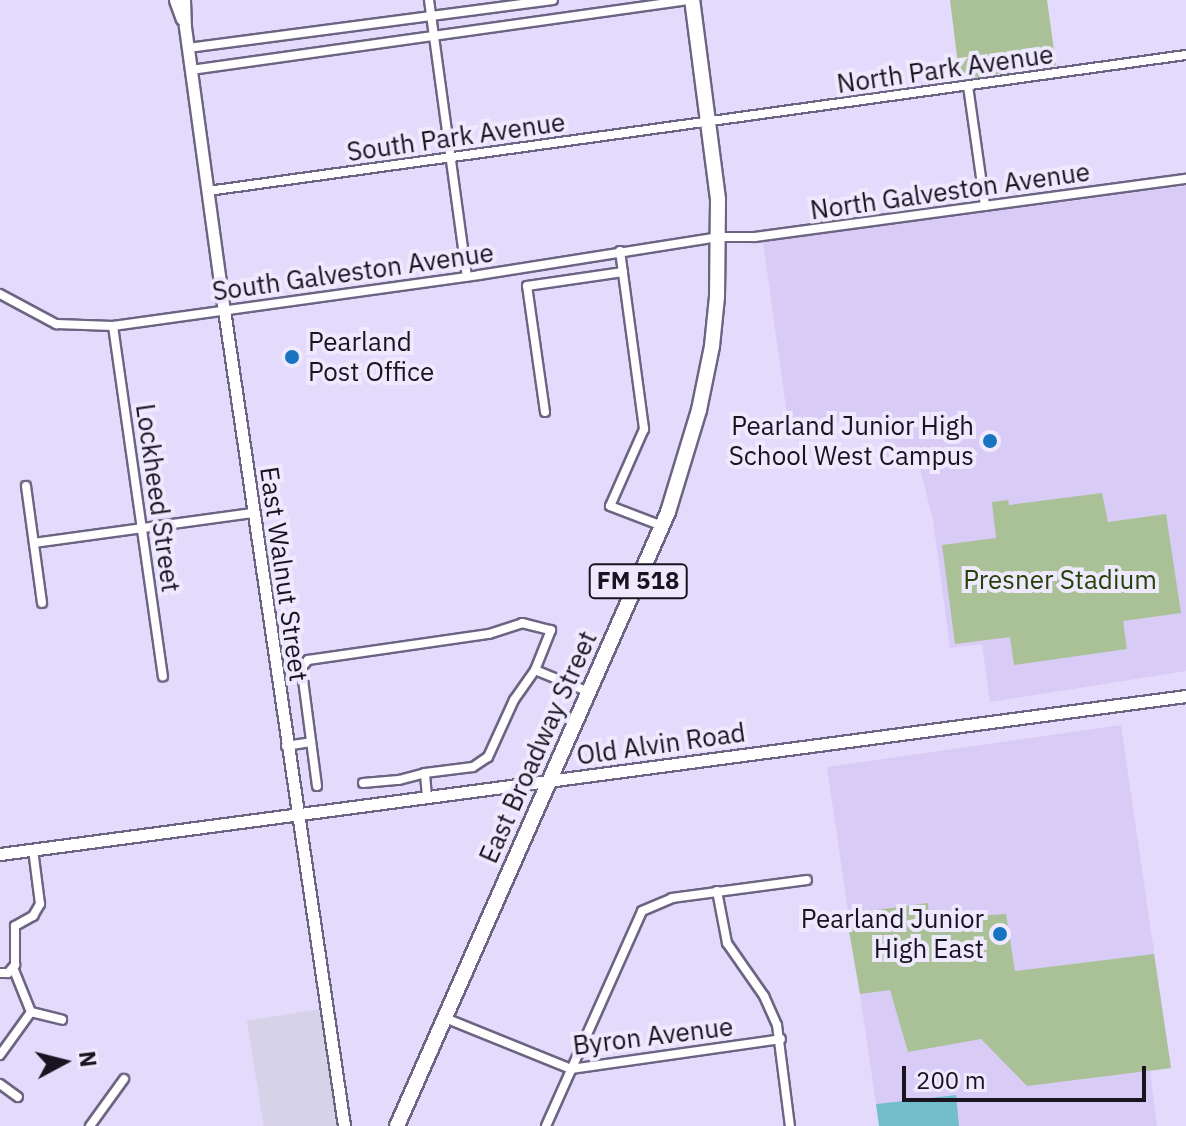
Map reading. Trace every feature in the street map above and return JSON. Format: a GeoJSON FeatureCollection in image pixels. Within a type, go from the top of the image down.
{"type":"FeatureCollection","features":[{"type":"Feature","properties":{"kind":"main road","name":"East Broadway Street"},"geometry":{"type":"LineString","coordinates":[[397,1126],[662,526],[699,410],[710,360],[717,297],[718,237],[709,122],[692,0]]}},
{"type":"Feature","properties":{"kind":"street","name":"East Walnut Street"},"geometry":{"type":"LineString","coordinates":[[175,0],[185,27]]}},
{"type":"Feature","properties":{"kind":"street","name":"East Walnut Street"},"geometry":{"type":"LineString","coordinates":[[184,0],[185,27],[224,310],[344,1126]]}},
{"type":"Feature","properties":{"kind":"street"},"geometry":{"type":"LineString","coordinates":[[429,0],[467,276]]}},
{"type":"Feature","properties":{"kind":"street"},"geometry":{"type":"LineString","coordinates":[[188,48],[553,0]]}},
{"type":"Feature","properties":{"kind":"street"},"geometry":{"type":"LineString","coordinates":[[191,70],[686,0]]}},
{"type":"Feature","properties":{"kind":"street","name":"North Park Avenue"},"geometry":{"type":"LineString","coordinates":[[709,122],[1186,55]]}},
{"type":"Feature","properties":{"kind":"street"},"geometry":{"type":"LineString","coordinates":[[968,86],[985,206]]}},
{"type":"Feature","properties":{"kind":"street","name":"South Park Avenue"},"geometry":{"type":"LineString","coordinates":[[208,191],[709,122]]}},
{"type":"Feature","properties":{"kind":"street","name":"North Galveston Avenue"},"geometry":{"type":"LineString","coordinates":[[718,237],[755,237],[1186,179]]}},
{"type":"Feature","properties":{"kind":"street","name":"South Galveston Avenue"},"geometry":{"type":"LineString","coordinates":[[0,294],[56,324],[113,326],[718,237]]}},
{"type":"Feature","properties":{"kind":"street"},"geometry":{"type":"LineString","coordinates":[[620,251],[644,429],[610,506],[662,526]]}},
{"type":"Feature","properties":{"kind":"street"},"geometry":{"type":"LineString","coordinates":[[545,412],[527,286],[623,272]]}},
{"type":"Feature","properties":{"kind":"street","name":"Lockheed Street"},"geometry":{"type":"LineString","coordinates":[[113,326],[163,676]]}},
{"type":"Feature","properties":{"kind":"street"},"geometry":{"type":"LineString","coordinates":[[26,486],[42,603]]}},
{"type":"Feature","properties":{"kind":"street"},"geometry":{"type":"LineString","coordinates":[[34,543],[254,513]]}},
{"type":"Feature","properties":{"kind":"street"},"geometry":{"type":"LineString","coordinates":[[317,786],[303,680],[303,666],[308,660],[489,634],[522,623],[551,630],[535,670],[514,700],[482,764],[399,780],[363,783]]}},
{"type":"Feature","properties":{"kind":"street"},"geometry":{"type":"LineString","coordinates":[[535,670],[589,692]]}},
{"type":"Feature","properties":{"kind":"street","name":"Old Alvin Road"},"geometry":{"type":"LineString","coordinates":[[0,854],[1186,696]]}},
{"type":"Feature","properties":{"kind":"street"},"geometry":{"type":"LineString","coordinates":[[286,746],[311,742]]}},
{"type":"Feature","properties":{"kind":"street"},"geometry":{"type":"LineString","coordinates":[[425,773],[427,797]]}},
{"type":"Feature","properties":{"kind":"street"},"geometry":{"type":"LineString","coordinates":[[31,1012],[14,970],[14,929],[37,912],[41,898],[33,849]]}},
{"type":"Feature","properties":{"kind":"street"},"geometry":{"type":"LineString","coordinates":[[546,1126],[637,917],[649,907],[672,898],[807,880]]}},
{"type":"Feature","properties":{"kind":"street"},"geometry":{"type":"LineString","coordinates":[[717,891],[727,943],[774,1013],[781,1039],[790,1126]]}},
{"type":"Feature","properties":{"kind":"street"},"geometry":{"type":"LineString","coordinates":[[0,973],[14,970]]}},
{"type":"Feature","properties":{"kind":"street"},"geometry":{"type":"LineString","coordinates":[[31,1012],[62,1020]]}},
{"type":"Feature","properties":{"kind":"street"},"geometry":{"type":"LineString","coordinates":[[0,1055],[31,1012]]}},
{"type":"Feature","properties":{"kind":"street","name":"Byron Avenue"},"geometry":{"type":"LineString","coordinates":[[445,1018],[571,1069],[781,1039]]}},
{"type":"Feature","properties":{"kind":"street"},"geometry":{"type":"LineString","coordinates":[[105,1126],[92,1122],[124,1079]]}},
{"type":"Feature","properties":{"kind":"street"},"geometry":{"type":"LineString","coordinates":[[0,1084],[18,1097]]}},
{"type":"Feature","properties":{"kind":"shaded area","name":"Pearland Junior High School West Campus"},"geometry":{"type":"Polygon","coordinates":[[[1186,186],[1186,671],[990,702],[982,644],[950,648],[933,520],[916,453],[887,457],[882,428],[871,429],[863,418],[789,429],[763,242],[1186,186]]]}},
{"type":"Feature","properties":{"kind":"shaded area","name":"Pearland Junior High East"},"geometry":{"type":"Polygon","coordinates":[[[1121,725],[1171,1068],[1150,1071],[1157,1126],[959,1126],[955,1095],[876,1104],[827,767],[1121,725]]]}},
{"type":"Feature","properties":{"kind":"shaded area"},"geometry":{"type":"Polygon","coordinates":[[[320,1009],[338,1126],[264,1126],[247,1021],[320,1009]]]}},
{"type":"Feature","properties":{"kind":"shaded area"},"geometry":{"type":"Polygon","coordinates":[[[956,1095],[959,1126],[879,1126],[876,1104],[956,1095]]]}},
{"type":"Feature","properties":{"kind":"green space"},"geometry":{"type":"Polygon","coordinates":[[[950,0],[1047,0],[1056,65],[960,80],[950,0]]]}},
{"type":"Feature","properties":{"kind":"green space","name":"Presner Stadium"},"geometry":{"type":"Polygon","coordinates":[[[1102,493],[1108,522],[1166,514],[1181,613],[1123,621],[1127,649],[1014,665],[1010,637],[955,644],[942,545],[996,538],[992,502],[1008,500],[1009,505],[1102,493]]]}},
{"type":"Feature","properties":{"kind":"green space"},"geometry":{"type":"Polygon","coordinates":[[[928,903],[929,919],[1006,914],[1015,971],[1154,954],[1171,1068],[1027,1086],[981,1039],[908,1052],[890,990],[860,994],[846,914],[928,903]]]}},
{"type":"Feature","properties":{"kind":"place","name":"Pearland Post Office"},"geometry":{"type":"Point","coordinates":[292,357]}},
{"type":"Feature","properties":{"kind":"place","name":"Pearland Junior High School West Campus"},"geometry":{"type":"Point","coordinates":[990,441]}},
{"type":"Feature","properties":{"kind":"place","name":"Pearland Junior High East"},"geometry":{"type":"Point","coordinates":[1000,934]}}]}
